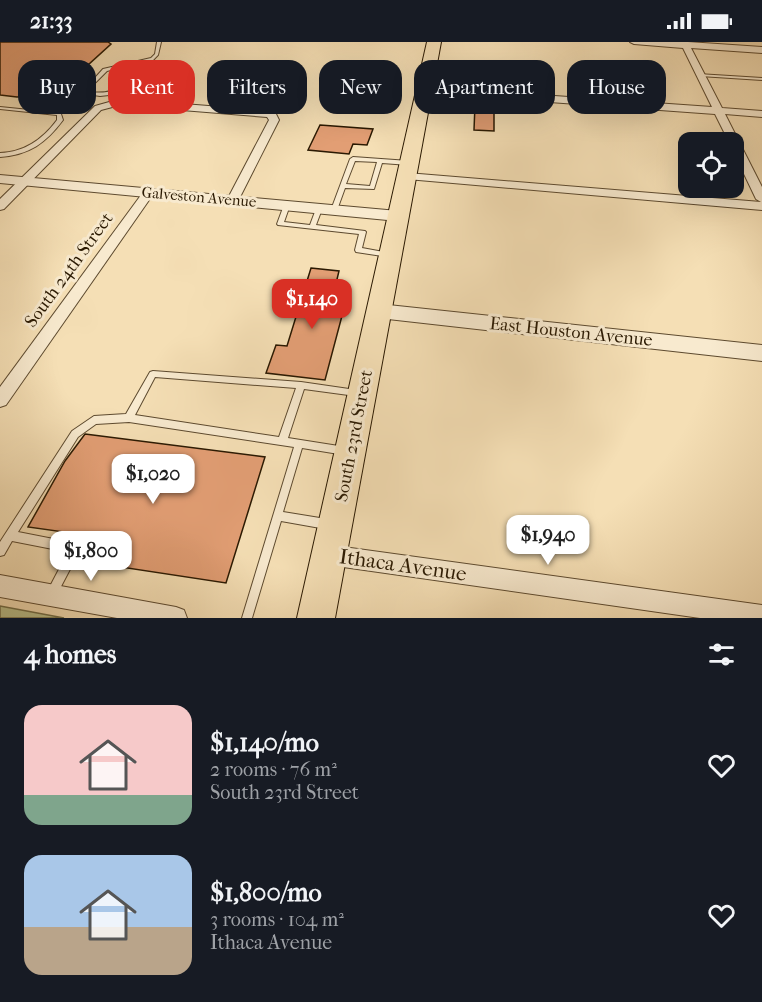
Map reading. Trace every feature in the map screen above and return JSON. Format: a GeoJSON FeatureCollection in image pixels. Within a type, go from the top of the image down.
{"type":"FeatureCollection","features":[{"type":"Feature","properties":{"kind":"main road","name":"South 23rd Street"},"geometry":{"type":"LineString","coordinates":[[430,60],[434,42]]}},
{"type":"Feature","properties":{"kind":"main road","name":"South 23rd Street"},"geometry":{"type":"LineString","coordinates":[[316,618],[419,114]]}},
{"type":"Feature","properties":{"kind":"street"},"geometry":{"type":"LineString","coordinates":[[634,42],[762,50]]}},
{"type":"Feature","properties":{"kind":"street"},"geometry":{"type":"LineString","coordinates":[[685,44],[762,199]]}},
{"type":"Feature","properties":{"kind":"street"},"geometry":{"type":"LineString","coordinates":[[555,99],[762,114]]}},
{"type":"Feature","properties":{"kind":"street"},"geometry":{"type":"LineString","coordinates":[[0,206],[98,108],[120,102],[271,114],[274,120],[233,200]]}},
{"type":"Feature","properties":{"kind":"street"},"geometry":{"type":"LineString","coordinates":[[408,169],[762,206]]}},
{"type":"Feature","properties":{"kind":"street","name":"Galveston Avenue"},"geometry":{"type":"LineString","coordinates":[[0,179],[398,216]]}},
{"type":"Feature","properties":{"kind":"street","name":"South 24th Street"},"geometry":{"type":"LineString","coordinates":[[0,400],[148,193]]}},
{"type":"Feature","properties":{"kind":"street","name":"East Houston Avenue"},"geometry":{"type":"LineString","coordinates":[[379,311],[762,353]]}},
{"type":"Feature","properties":{"kind":"street","name":"Ithaca Avenue"},"geometry":{"type":"LineString","coordinates":[[329,555],[762,616]]}},
{"type":"Feature","properties":{"kind":"street"},"geometry":{"type":"LineString","coordinates":[[0,586],[176,618]]}},
{"type":"Feature","properties":{"kind":"lane"},"geometry":{"type":"LineString","coordinates":[[152,59],[105,70],[87,89],[89,93],[98,95],[121,91],[157,54],[159,42]]}},
{"type":"Feature","properties":{"kind":"lane"},"geometry":{"type":"LineString","coordinates":[[700,75],[762,79]]}},
{"type":"Feature","properties":{"kind":"lane"},"geometry":{"type":"LineString","coordinates":[[0,108],[50,112],[59,114],[60,120],[34,147],[17,154],[0,155]]}},
{"type":"Feature","properties":{"kind":"lane"},"geometry":{"type":"LineString","coordinates":[[312,227],[343,186],[353,159],[380,161],[408,169]]}},
{"type":"Feature","properties":{"kind":"lane"},"geometry":{"type":"LineString","coordinates":[[343,186],[372,188],[380,161]]}},
{"type":"Feature","properties":{"kind":"lane"},"geometry":{"type":"LineString","coordinates":[[286,205],[280,224],[363,232],[358,250],[390,255]]}},
{"type":"Feature","properties":{"kind":"lane"},"geometry":{"type":"LineString","coordinates":[[129,418],[153,374],[301,385],[362,394]]}},
{"type":"Feature","properties":{"kind":"lane"},"geometry":{"type":"LineString","coordinates":[[282,442],[301,385]]}},
{"type":"Feature","properties":{"kind":"lane"},"geometry":{"type":"LineString","coordinates":[[0,551],[75,434],[94,420],[129,418],[351,452]]}},
{"type":"Feature","properties":{"kind":"lane"},"geometry":{"type":"LineString","coordinates":[[248,618],[299,444]]}},
{"type":"Feature","properties":{"kind":"lane"},"geometry":{"type":"LineString","coordinates":[[277,516],[336,526]]}},
{"type":"Feature","properties":{"kind":"lane"},"geometry":{"type":"LineString","coordinates":[[10,536],[75,548],[50,595]]}},
{"type":"Feature","properties":{"kind":"green space"},"geometry":{"type":"Polygon","coordinates":[[[0,606],[64,618],[0,618],[0,606]]]}},
{"type":"Feature","properties":{"kind":"building"},"geometry":{"type":"Polygon","coordinates":[[[0,42],[108,42],[111,44],[93,60],[18,60],[18,97],[0,95],[0,42]]]}},
{"type":"Feature","properties":{"kind":"building"},"geometry":{"type":"Polygon","coordinates":[[[475,114],[494,114],[494,131],[474,130],[475,114]]]}},
{"type":"Feature","properties":{"kind":"building"},"geometry":{"type":"Polygon","coordinates":[[[320,125],[373,129],[367,145],[353,144],[349,154],[308,150],[320,125]]]}},
{"type":"Feature","properties":{"kind":"building"},"geometry":{"type":"Polygon","coordinates":[[[311,268],[339,271],[333,296],[347,297],[325,380],[266,373],[276,345],[287,346],[311,268]]]}},
{"type":"Feature","properties":{"kind":"building"},"geometry":{"type":"Polygon","coordinates":[[[85,434],[265,457],[226,583],[81,561],[93,536],[28,527],[65,461],[85,434]]]}}]}
